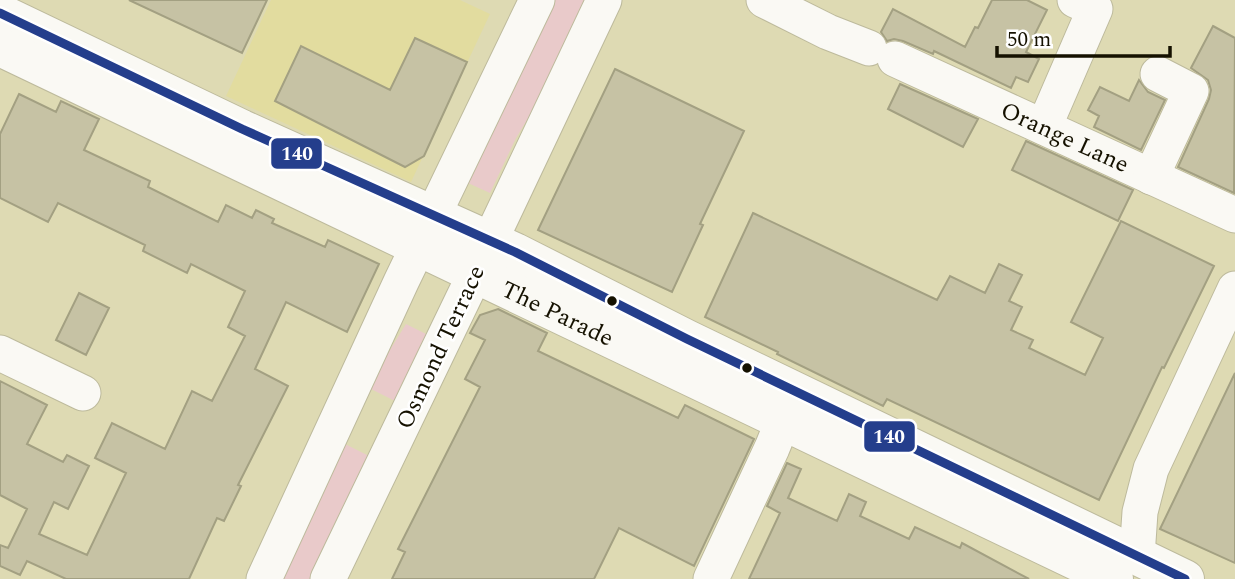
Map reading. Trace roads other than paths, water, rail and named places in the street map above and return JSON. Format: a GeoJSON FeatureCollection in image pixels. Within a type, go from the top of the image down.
{"type":"FeatureCollection","features":[{"type":"Feature","properties":{"kind":"main road","name":"The Parade"},"geometry":{"type":"LineString","coordinates":[[0,13],[101,78]]}},
{"type":"Feature","properties":{"kind":"main road","name":"The Parade"},"geometry":{"type":"LineString","coordinates":[[0,47],[101,78],[242,128],[427,231],[788,406],[1103,567],[1185,579]]}},
{"type":"Feature","properties":{"kind":"street"},"geometry":{"type":"LineString","coordinates":[[264,579],[537,0]]}},
{"type":"Feature","properties":{"kind":"street","name":"Osmond Terrace"},"geometry":{"type":"LineString","coordinates":[[328,579],[604,0]]}},
{"type":"Feature","properties":{"kind":"street","name":"Orange Lane"},"geometry":{"type":"LineString","coordinates":[[764,0],[828,32],[1235,215]]}},
{"type":"Feature","properties":{"kind":"street"},"geometry":{"type":"LineString","coordinates":[[1044,127],[1095,9],[1075,0]]}},
{"type":"Feature","properties":{"kind":"street"},"geometry":{"type":"LineString","coordinates":[[1151,177],[1191,91],[1158,74]]}},
{"type":"Feature","properties":{"kind":"street"},"geometry":{"type":"LineString","coordinates":[[1103,567],[1136,487],[1152,469],[1235,289]]}},
{"type":"Feature","properties":{"kind":"street"},"geometry":{"type":"LineString","coordinates":[[0,353],[83,393]]}},
{"type":"Feature","properties":{"kind":"street"},"geometry":{"type":"LineString","coordinates":[[711,579],[772,448],[788,406]]}}]}
